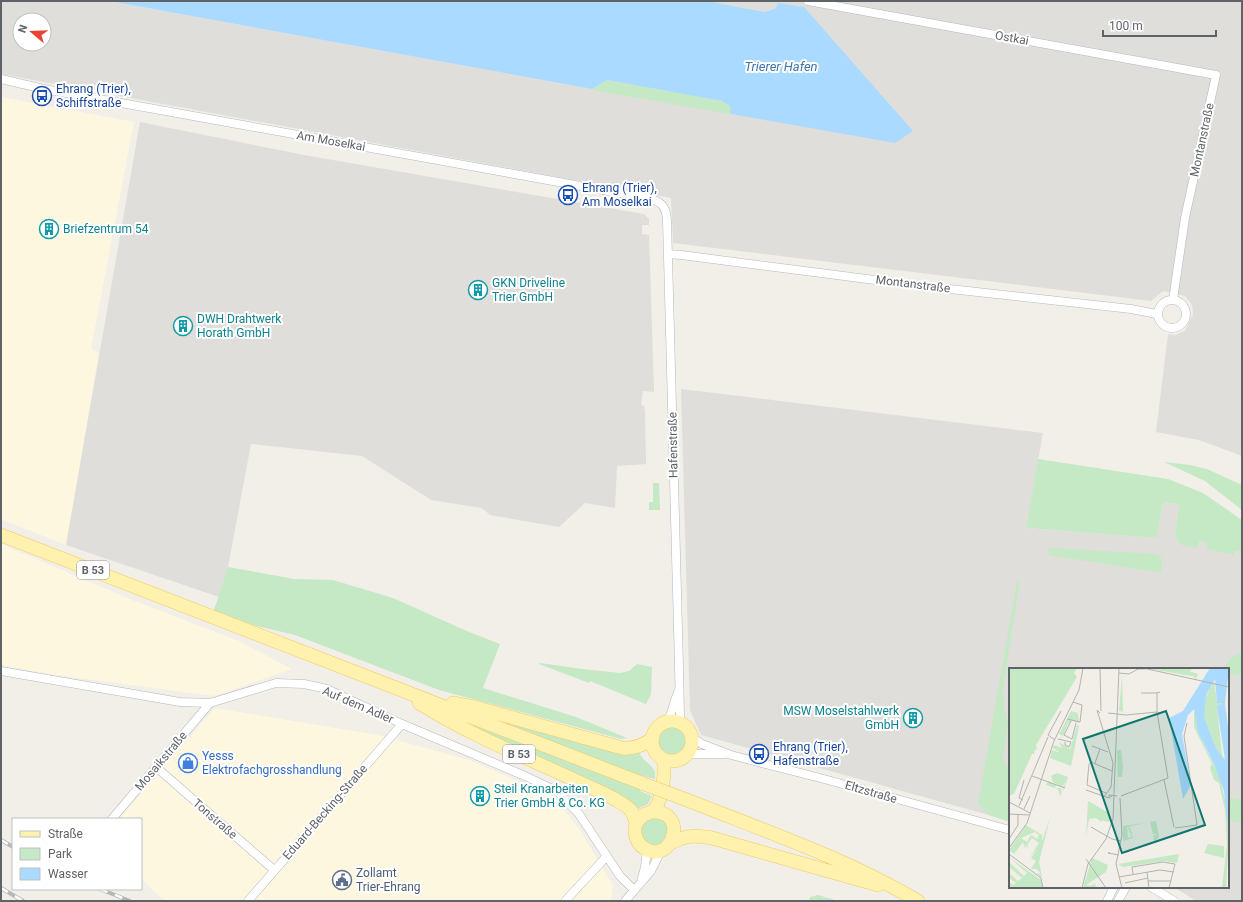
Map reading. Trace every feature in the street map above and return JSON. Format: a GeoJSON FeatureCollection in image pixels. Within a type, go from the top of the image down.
{"type":"FeatureCollection","features":[{"type":"Feature","properties":{"kind":"main road","name":"B 53"},"geometry":{"type":"LineString","coordinates":[[1,535],[829,856],[857,868],[918,901]]}},
{"type":"Feature","properties":{"kind":"main road","name":"B 53"},"geometry":{"type":"LineString","coordinates":[[396,688],[444,719],[613,798],[631,810],[634,814],[636,839],[641,846],[647,850]]}},
{"type":"Feature","properties":{"kind":"main road","name":"B 53"},"geometry":{"type":"LineString","coordinates":[[412,694],[474,708],[622,748],[635,748],[646,744],[653,738],[657,728],[667,722]]}},
{"type":"Feature","properties":{"kind":"main road"},"geometry":{"type":"LineString","coordinates":[[667,722],[672,721],[681,723],[690,731],[692,737],[692,746],[672,772],[666,810],[667,816]]}},
{"type":"Feature","properties":{"kind":"main road"},"geometry":{"type":"LineString","coordinates":[[652,812],[662,791],[664,764],[663,759],[655,750],[653,738]]}},
{"type":"Feature","properties":{"kind":"main road"},"geometry":{"type":"LineString","coordinates":[[663,759],[671,761],[684,757]]}},
{"type":"Feature","properties":{"kind":"main road"},"geometry":{"type":"LineString","coordinates":[[636,824],[645,814],[652,812],[660,812],[667,816],[672,822],[674,836],[667,848],[654,852],[647,850]]}},
{"type":"Feature","properties":{"kind":"main road"},"geometry":{"type":"LineString","coordinates":[[671,843],[683,837],[695,835],[712,838],[902,892]]}},
{"type":"Feature","properties":{"kind":"street","name":"Ostkai"},"geometry":{"type":"LineString","coordinates":[[808,1],[1216,75]]}},
{"type":"Feature","properties":{"kind":"street","name":"Montanstraße"},"geometry":{"type":"LineString","coordinates":[[1173,300],[1185,218],[1216,75]]}},
{"type":"Feature","properties":{"kind":"street","name":"Am Moselkai"},"geometry":{"type":"LineString","coordinates":[[1,80],[647,198],[661,203]]}},
{"type":"Feature","properties":{"kind":"street","name":"Hafenstraße"},"geometry":{"type":"LineString","coordinates":[[661,203],[667,214],[681,723]]}},
{"type":"Feature","properties":{"kind":"street","name":"Montanstraße"},"geometry":{"type":"LineString","coordinates":[[668,254],[1157,314]]}},
{"type":"Feature","properties":{"kind":"street"},"geometry":{"type":"LineString","coordinates":[[1173,300],[1182,304],[1186,311],[1185,321],[1181,326],[1176,328],[1167,328],[1160,323],[1157,314],[1161,305],[1165,301],[1173,300]]}},
{"type":"Feature","properties":{"kind":"street","name":"Auf dem Adler"},"geometry":{"type":"LineString","coordinates":[[1,671],[180,702],[210,703],[276,683],[304,684],[327,689],[402,724],[521,774],[557,791],[579,814],[620,876],[634,890]]}},
{"type":"Feature","properties":{"kind":"street","name":"Hafenstraße"},"geometry":{"type":"LineString","coordinates":[[667,722],[679,689]]}},
{"type":"Feature","properties":{"kind":"street","name":"Mosaikstraße"},"geometry":{"type":"LineString","coordinates":[[113,818],[210,703]]}},
{"type":"Feature","properties":{"kind":"street","name":"Eduard-Becking-Straße"},"geometry":{"type":"LineString","coordinates":[[248,901],[402,724]]}},
{"type":"Feature","properties":{"kind":"street","name":"Eltzstraße"},"geometry":{"type":"LineString","coordinates":[[692,737],[702,744],[731,755],[1009,830]]}},
{"type":"Feature","properties":{"kind":"street","name":"Eltzstraße"},"geometry":{"type":"LineString","coordinates":[[684,757],[731,755]]}},
{"type":"Feature","properties":{"kind":"street","name":"Tonstraße"},"geometry":{"type":"LineString","coordinates":[[156,767],[274,870]]}},
{"type":"Feature","properties":{"kind":"street"},"geometry":{"type":"LineString","coordinates":[[634,890],[644,874],[647,850]]}},
{"type":"Feature","properties":{"kind":"street"},"geometry":{"type":"LineString","coordinates":[[625,901],[651,871],[660,851]]}},
{"type":"Feature","properties":{"kind":"street"},"geometry":{"type":"LineString","coordinates":[[565,901],[607,856]]}},
{"type":"Feature","properties":{"kind":"street"},"geometry":{"type":"LineString","coordinates":[[1118,901],[1125,888]]}},
{"type":"Feature","properties":{"kind":"street"},"geometry":{"type":"LineString","coordinates":[[1153,888],[1174,901]]}},
{"type":"Feature","properties":{"kind":"shaded area"},"geometry":{"type":"Polygon","coordinates":[[[1,1],[109,1],[592,89],[607,80],[722,101],[776,8],[765,12],[707,1],[1242,1],[1242,456],[1199,440],[1156,432],[1168,334],[1175,335],[1185,331],[1193,314],[1192,305],[1185,296],[1163,291],[1151,301],[673,243],[671,198],[1,74],[1,1]]]}},
{"type":"Feature","properties":{"kind":"shaded area"},"geometry":{"type":"Polygon","coordinates":[[[1,97],[134,122],[91,349],[99,353],[66,545],[1,519],[1,97]]]}},
{"type":"Feature","properties":{"kind":"shaded area"},"geometry":{"type":"Polygon","coordinates":[[[140,122],[304,155],[644,214],[649,219],[649,225],[642,225],[642,234],[649,235],[654,392],[643,391],[641,405],[644,406],[645,412],[646,464],[617,466],[615,508],[585,503],[559,527],[490,515],[482,508],[431,500],[362,456],[251,444],[228,567],[219,597],[66,545],[140,122]]]}},
{"type":"Feature","properties":{"kind":"shaded area"},"geometry":{"type":"Polygon","coordinates":[[[681,389],[1043,433],[1026,528],[1157,538],[1163,502],[1179,504],[1175,536],[1207,543],[1206,549],[1234,554],[1235,551],[1242,552],[1242,901],[1196,901],[1176,888],[1229,888],[1229,668],[1009,668],[1009,821],[701,735],[690,710],[681,389]]]}},
{"type":"Feature","properties":{"kind":"shaded area"},"geometry":{"type":"Polygon","coordinates":[[[1,544],[132,600],[239,641],[292,669],[214,696],[56,675],[1,665],[1,544]]]}},
{"type":"Feature","properties":{"kind":"shaded area"},"geometry":{"type":"Polygon","coordinates":[[[215,708],[378,735],[469,760],[553,796],[580,830],[613,886],[611,901],[169,901],[160,897],[142,880],[142,818],[120,818],[215,708]]]}},
{"type":"Feature","properties":{"kind":"green space"},"geometry":{"type":"Polygon","coordinates":[[[607,80],[722,101],[730,106],[731,114],[596,91],[592,89],[607,80]]]}},
{"type":"Feature","properties":{"kind":"green space"},"geometry":{"type":"Polygon","coordinates":[[[1038,459],[1168,479],[1203,493],[1242,520],[1242,552],[1235,551],[1234,555],[1206,549],[1207,543],[1199,541],[1197,548],[1181,545],[1175,536],[1179,504],[1163,502],[1157,538],[1026,528],[1038,459]]]}},
{"type":"Feature","properties":{"kind":"green space"},"geometry":{"type":"Polygon","coordinates":[[[1164,462],[1190,465],[1207,469],[1242,485],[1242,510],[1205,481],[1164,462]]]}},
{"type":"Feature","properties":{"kind":"green space"},"geometry":{"type":"Polygon","coordinates":[[[653,483],[659,483],[660,510],[649,510],[649,502],[653,502],[653,483]]]}},
{"type":"Feature","properties":{"kind":"green space"},"geometry":{"type":"Polygon","coordinates":[[[1051,548],[1156,554],[1161,557],[1161,573],[1049,555],[1048,550],[1051,548]]]}},
{"type":"Feature","properties":{"kind":"green space"},"geometry":{"type":"Polygon","coordinates":[[[228,567],[294,579],[333,580],[393,598],[469,632],[500,644],[483,688],[576,717],[627,738],[621,739],[439,690],[295,635],[253,625],[214,610],[228,567]]]}},
{"type":"Feature","properties":{"kind":"green space"},"geometry":{"type":"Polygon","coordinates":[[[1017,581],[1020,581],[1003,688],[1004,708],[1008,723],[1003,757],[1005,764],[1009,768],[1009,822],[989,815],[978,804],[1017,581]]]}},
{"type":"Feature","properties":{"kind":"green space"},"geometry":{"type":"Polygon","coordinates":[[[1242,653],[1242,676],[1229,674],[1229,668],[1224,668],[1231,658],[1242,653]]]}},
{"type":"Feature","properties":{"kind":"green space"},"geometry":{"type":"Polygon","coordinates":[[[539,664],[620,673],[629,671],[637,664],[652,667],[651,694],[646,704],[590,681],[589,683],[539,664]]]}},
{"type":"Feature","properties":{"kind":"green space"},"geometry":{"type":"Polygon","coordinates":[[[468,711],[639,751],[643,759],[654,770],[655,779],[643,777],[468,711]]]}},
{"type":"Feature","properties":{"kind":"green space"},"geometry":{"type":"Polygon","coordinates":[[[451,714],[641,789],[640,791],[652,796],[648,804],[635,810],[451,714]]]}},
{"type":"Feature","properties":{"kind":"green space"},"geometry":{"type":"Polygon","coordinates":[[[672,727],[683,731],[687,742],[683,753],[672,757],[661,753],[657,742],[661,731],[672,727]]]}},
{"type":"Feature","properties":{"kind":"green space"},"geometry":{"type":"Polygon","coordinates":[[[1229,797],[1242,800],[1242,823],[1229,821],[1229,797]]]}},
{"type":"Feature","properties":{"kind":"green space"},"geometry":{"type":"Polygon","coordinates":[[[651,817],[666,821],[670,837],[656,847],[644,842],[641,834],[643,825],[651,817]]]}},
{"type":"Feature","properties":{"kind":"green space"},"geometry":{"type":"Polygon","coordinates":[[[818,895],[838,901],[809,901],[810,897],[818,895]]]}},
{"type":"Feature","properties":{"kind":"water","name":"Trierer Hafen"},"geometry":{"type":"Polygon","coordinates":[[[109,1],[707,1],[765,12],[776,8],[778,3],[804,7],[913,131],[895,143],[731,114],[730,106],[722,101],[607,80],[592,89],[109,1]]]}},
{"type":"Feature","properties":{"kind":"railway"},"geometry":{"type":"LineString","coordinates":[[1,840],[12,846]]}},
{"type":"Feature","properties":{"kind":"railway"},"geometry":{"type":"LineString","coordinates":[[1,888],[23,901]]}},
{"type":"Feature","properties":{"kind":"railway"},"geometry":{"type":"LineString","coordinates":[[102,890],[130,901]]}},
{"type":"Feature","properties":{"kind":"place","name":"Ehrang (Trier), Schiffstraße"},"geometry":{"type":"Point","coordinates":[42,96]}},
{"type":"Feature","properties":{"kind":"place","name":"Ehrang (Trier), Am Moselkai"},"geometry":{"type":"Point","coordinates":[568,195]}},
{"type":"Feature","properties":{"kind":"place","name":"Briefzentrum 54"},"geometry":{"type":"Point","coordinates":[49,229]}},
{"type":"Feature","properties":{"kind":"place","name":"GKN Driveline Trier GmbH"},"geometry":{"type":"Point","coordinates":[478,290]}},
{"type":"Feature","properties":{"kind":"place","name":"DWH Drahtwerk Horath GmbH"},"geometry":{"type":"Point","coordinates":[183,326]}},
{"type":"Feature","properties":{"kind":"place","name":"MSW Moselstahlwerk GmbH"},"geometry":{"type":"Point","coordinates":[913,718]}},
{"type":"Feature","properties":{"kind":"place","name":"Ehrang (Trier), Hafenstraße"},"geometry":{"type":"Point","coordinates":[759,754]}},
{"type":"Feature","properties":{"kind":"place","name":"Yesss Elektrofachgrosshandlung"},"geometry":{"type":"Point","coordinates":[188,763]}},
{"type":"Feature","properties":{"kind":"place","name":"Steil Kranarbeiten Trier GmbH & Co. KG"},"geometry":{"type":"Point","coordinates":[480,796]}},
{"type":"Feature","properties":{"kind":"place","name":"Zollamt Trier-Ehrang"},"geometry":{"type":"Point","coordinates":[342,880]}}]}
